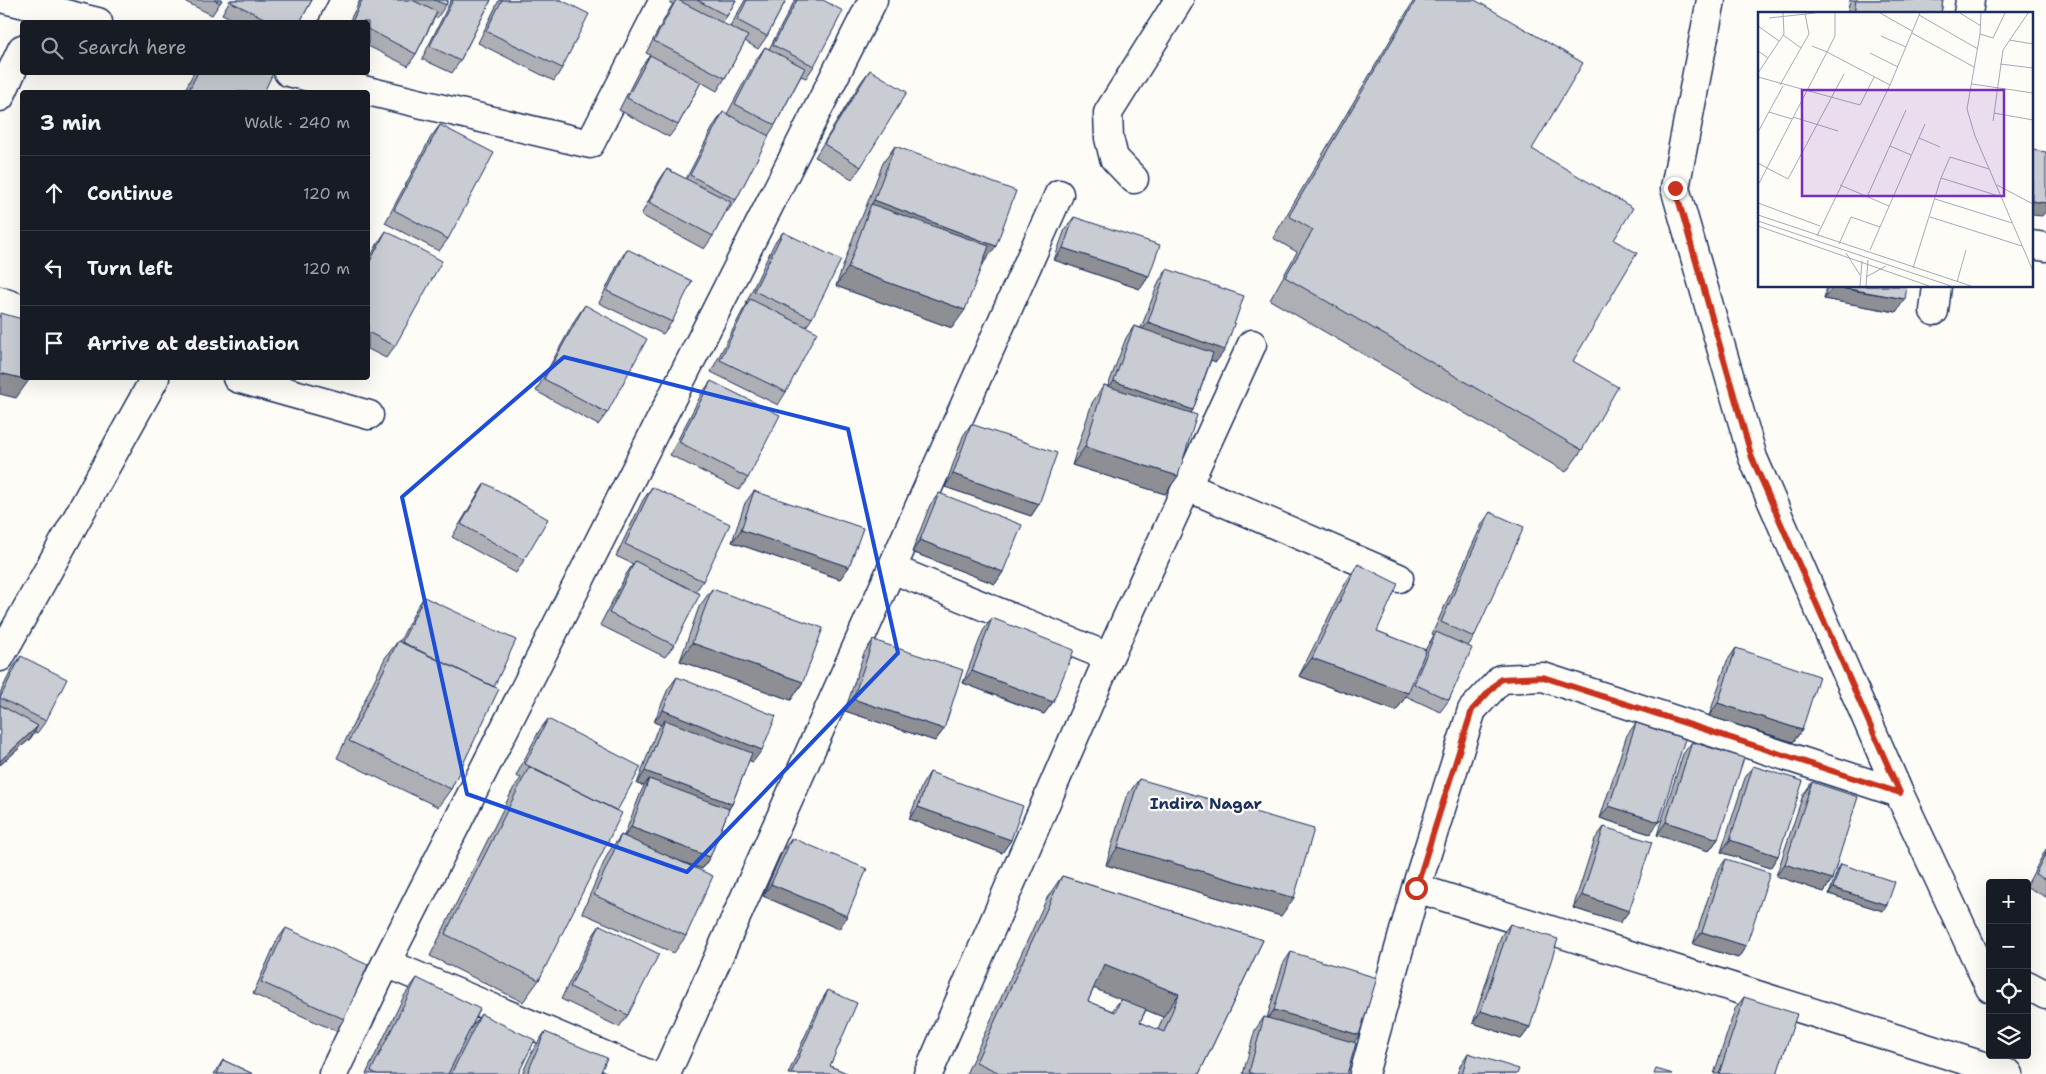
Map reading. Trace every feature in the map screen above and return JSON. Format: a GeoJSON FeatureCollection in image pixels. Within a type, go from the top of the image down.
{"type":"FeatureCollection","features":[{"type":"Feature","properties":{"kind":"street"},"geometry":{"type":"LineString","coordinates":[[8,0],[41,10],[88,20]]}},
{"type":"Feature","properties":{"kind":"street"},"geometry":{"type":"LineString","coordinates":[[335,20],[345,0]]}},
{"type":"Feature","properties":{"kind":"street"},"geometry":{"type":"LineString","coordinates":[[370,95],[590,144],[664,0]]}},
{"type":"Feature","properties":{"kind":"street"},"geometry":{"type":"LineString","coordinates":[[333,1074],[386,963],[874,0]]}},
{"type":"Feature","properties":{"kind":"street"},"geometry":{"type":"LineString","coordinates":[[1134,179],[1114,158],[1109,138],[1108,114],[1178,0]]}},
{"type":"Feature","properties":{"kind":"street"},"geometry":{"type":"LineString","coordinates":[[1704,2],[1675,188],[1752,458],[1900,793],[1984,962]]}},
{"type":"Feature","properties":{"kind":"street"},"geometry":{"type":"LineString","coordinates":[[0,97],[20,53]]}},
{"type":"Feature","properties":{"kind":"street"},"geometry":{"type":"LineString","coordinates":[[300,79],[349,90]]}},
{"type":"Feature","properties":{"kind":"street"},"geometry":{"type":"LineString","coordinates":[[666,1074],[1059,194]]}},
{"type":"Feature","properties":{"kind":"street"},"geometry":{"type":"LineString","coordinates":[[0,302],[20,308]]}},
{"type":"Feature","properties":{"kind":"street"},"geometry":{"type":"LineString","coordinates":[[928,1074],[1109,657],[1252,344]]}},
{"type":"Feature","properties":{"kind":"street"},"geometry":{"type":"LineString","coordinates":[[0,657],[154,380]]}},
{"type":"Feature","properties":{"kind":"street"},"geometry":{"type":"LineString","coordinates":[[244,380],[369,415]]}},
{"type":"Feature","properties":{"kind":"street"},"geometry":{"type":"LineString","coordinates":[[1188,487],[1399,578]]}},
{"type":"Feature","properties":{"kind":"street"},"geometry":{"type":"LineString","coordinates":[[892,569],[1109,657]]}},
{"type":"Feature","properties":{"kind":"street"},"geometry":{"type":"LineString","coordinates":[[1364,1074],[1416,888],[1472,710],[1501,679],[1543,677],[1900,793]]}},
{"type":"Feature","properties":{"kind":"street"},"geometry":{"type":"LineString","coordinates":[[1416,888],[2009,1074]]}},
{"type":"Feature","properties":{"kind":"street"},"geometry":{"type":"LineString","coordinates":[[386,963],[648,1074]]}},
{"type":"Feature","properties":{"kind":"street"},"geometry":{"type":"LineString","coordinates":[[2031,987],[2046,995]]}},
{"type":"Feature","properties":{"kind":"street"},"geometry":{"type":"LineString","coordinates":[[2019,1059],[2025,1074]]}},
{"type":"Feature","properties":{"kind":"highlighted area"},"geometry":{"type":"Polygon","coordinates":[[[564,357],[848,429],[898,653],[687,872],[467,794],[402,497],[564,357]]]}},
{"type":"Feature","properties":{"kind":"building"},"geometry":{"type":"Polygon","coordinates":[[[232,0],[312,0],[301,20],[268,20],[231,2],[232,0]]]}},
{"type":"Feature","properties":{"kind":"building"},"geometry":{"type":"Polygon","coordinates":[[[362,0],[412,0],[437,12],[416,54],[370,30],[370,20],[353,20],[362,0]]]}},
{"type":"Feature","properties":{"kind":"building"},"geometry":{"type":"Polygon","coordinates":[[[434,0],[448,0],[446,5],[434,0]]]}},
{"type":"Feature","properties":{"kind":"building"},"geometry":{"type":"Polygon","coordinates":[[[453,0],[491,0],[460,61],[430,46],[453,0]]]}},
{"type":"Feature","properties":{"kind":"building"},"geometry":{"type":"Polygon","coordinates":[[[502,0],[561,0],[589,14],[562,68],[486,31],[502,0]]]}},
{"type":"Feature","properties":{"kind":"building"},"geometry":{"type":"Polygon","coordinates":[[[676,0],[748,36],[725,78],[654,41],[676,0]]]}},
{"type":"Feature","properties":{"kind":"building"},"geometry":{"type":"Polygon","coordinates":[[[697,0],[736,0],[727,16],[697,0]]]}},
{"type":"Feature","properties":{"kind":"building"},"geometry":{"type":"Polygon","coordinates":[[[747,0],[786,0],[767,36],[737,20],[747,0]]]}},
{"type":"Feature","properties":{"kind":"building"},"geometry":{"type":"Polygon","coordinates":[[[797,0],[823,0],[843,11],[814,66],[773,45],[797,0]]]}},
{"type":"Feature","properties":{"kind":"building"},"geometry":{"type":"Polygon","coordinates":[[[1416,0],[1475,0],[1583,63],[1532,149],[1633,208],[1614,240],[1637,253],[1573,361],[1618,387],[1582,450],[1285,277],[1313,230],[1289,216],[1416,0]]]}},
{"type":"Feature","properties":{"kind":"building"},"geometry":{"type":"Polygon","coordinates":[[[1856,0],[1943,0],[1941,12],[1854,12],[1856,0]]]}},
{"type":"Feature","properties":{"kind":"building"},"geometry":{"type":"Polygon","coordinates":[[[765,47],[805,68],[775,125],[735,104],[765,47]]]}},
{"type":"Feature","properties":{"kind":"building"},"geometry":{"type":"Polygon","coordinates":[[[650,55],[701,82],[678,125],[627,98],[650,55]]]}},
{"type":"Feature","properties":{"kind":"building"},"geometry":{"type":"Polygon","coordinates":[[[870,70],[907,92],[861,167],[824,144],[870,70]]]}},
{"type":"Feature","properties":{"kind":"building"},"geometry":{"type":"Polygon","coordinates":[[[196,75],[272,75],[265,90],[189,90],[196,75]]]}},
{"type":"Feature","properties":{"kind":"building"},"geometry":{"type":"Polygon","coordinates":[[[723,112],[769,136],[736,200],[690,175],[723,112]]]}},
{"type":"Feature","properties":{"kind":"building"},"geometry":{"type":"Polygon","coordinates":[[[440,125],[494,153],[448,239],[394,210],[440,125]]]}},
{"type":"Feature","properties":{"kind":"building"},"geometry":{"type":"Polygon","coordinates":[[[895,146],[1016,191],[996,246],[874,200],[895,146]]]}},
{"type":"Feature","properties":{"kind":"building"},"geometry":{"type":"Polygon","coordinates":[[[2034,150],[2046,152],[2046,203],[2034,201],[2034,150]]]}},
{"type":"Feature","properties":{"kind":"building"},"geometry":{"type":"Polygon","coordinates":[[[667,169],[731,202],[713,236],[649,202],[667,169]]]}},
{"type":"Feature","properties":{"kind":"building"},"geometry":{"type":"Polygon","coordinates":[[[871,204],[989,246],[965,310],[848,268],[871,204]]]}},
{"type":"Feature","properties":{"kind":"building"},"geometry":{"type":"Polygon","coordinates":[[[1074,217],[1160,245],[1149,276],[1063,248],[1074,217]]]}},
{"type":"Feature","properties":{"kind":"building"},"geometry":{"type":"Polygon","coordinates":[[[386,231],[442,261],[395,346],[370,333],[370,261],[386,231]]]}},
{"type":"Feature","properties":{"kind":"building"},"geometry":{"type":"Polygon","coordinates":[[[783,232],[841,260],[812,318],[754,291],[783,232]]]}},
{"type":"Feature","properties":{"kind":"building"},"geometry":{"type":"Polygon","coordinates":[[[627,249],[692,281],[672,322],[607,291],[627,249]]]}},
{"type":"Feature","properties":{"kind":"building"},"geometry":{"type":"Polygon","coordinates":[[[1167,269],[1244,296],[1225,350],[1148,322],[1167,269]]]}},
{"type":"Feature","properties":{"kind":"building"},"geometry":{"type":"Polygon","coordinates":[[[1844,288],[1907,288],[1905,299],[1844,288]]]}},
{"type":"Feature","properties":{"kind":"building"},"geometry":{"type":"Polygon","coordinates":[[[750,299],[817,332],[786,392],[720,360],[750,299]]]}},
{"type":"Feature","properties":{"kind":"building"},"geometry":{"type":"Polygon","coordinates":[[[585,305],[647,339],[607,413],[544,379],[585,305]]]}},
{"type":"Feature","properties":{"kind":"building"},"geometry":{"type":"Polygon","coordinates":[[[0,313],[20,318],[20,378],[0,373],[0,313]]]}},
{"type":"Feature","properties":{"kind":"building"},"geometry":{"type":"Polygon","coordinates":[[[1134,326],[1213,353],[1193,410],[1114,381],[1134,326]]]}},
{"type":"Feature","properties":{"kind":"building"},"geometry":{"type":"Polygon","coordinates":[[[711,381],[780,415],[748,478],[679,442],[711,381]]]}},
{"type":"Feature","properties":{"kind":"building"},"geometry":{"type":"Polygon","coordinates":[[[1104,385],[1197,415],[1178,476],[1085,447],[1104,385]]]}},
{"type":"Feature","properties":{"kind":"building"},"geometry":{"type":"Polygon","coordinates":[[[971,424],[1057,453],[1039,504],[953,474],[971,424]]]}},
{"type":"Feature","properties":{"kind":"building"},"geometry":{"type":"Polygon","coordinates":[[[485,483],[548,519],[524,560],[461,524],[485,483]]]}},
{"type":"Feature","properties":{"kind":"building"},"geometry":{"type":"Polygon","coordinates":[[[652,487],[730,524],[703,581],[625,544],[652,487]]]}},
{"type":"Feature","properties":{"kind":"building"},"geometry":{"type":"Polygon","coordinates":[[[754,491],[863,528],[849,567],[741,530],[754,491]]]}},
{"type":"Feature","properties":{"kind":"building"},"geometry":{"type":"Polygon","coordinates":[[[939,493],[1022,525],[1003,572],[920,540],[939,493]]]}},
{"type":"Feature","properties":{"kind":"building"},"geometry":{"type":"Polygon","coordinates":[[[1490,512],[1524,527],[1474,637],[1441,622],[1490,512]]]}},
{"type":"Feature","properties":{"kind":"building"},"geometry":{"type":"Polygon","coordinates":[[[635,561],[700,594],[674,645],[609,613],[635,561]]]}},
{"type":"Feature","properties":{"kind":"building"},"geometry":{"type":"Polygon","coordinates":[[[1358,564],[1398,584],[1377,631],[1426,650],[1408,693],[1312,658],[1358,564]]]}},
{"type":"Feature","properties":{"kind":"building"},"geometry":{"type":"Polygon","coordinates":[[[712,589],[823,628],[803,682],[692,643],[712,589]]]}},
{"type":"Feature","properties":{"kind":"building"},"geometry":{"type":"Polygon","coordinates":[[[424,597],[516,640],[494,687],[402,642],[424,597]]]}},
{"type":"Feature","properties":{"kind":"building"},"geometry":{"type":"Polygon","coordinates":[[[992,618],[1074,650],[1053,702],[972,671],[992,618]]]}},
{"type":"Feature","properties":{"kind":"building"},"geometry":{"type":"Polygon","coordinates":[[[1436,632],[1472,648],[1449,700],[1414,684],[1436,632]]]}},
{"type":"Feature","properties":{"kind":"building"},"geometry":{"type":"Polygon","coordinates":[[[873,640],[963,670],[944,729],[853,699],[873,640]]]}},
{"type":"Feature","properties":{"kind":"building"},"geometry":{"type":"Polygon","coordinates":[[[398,641],[499,689],[451,789],[349,741],[398,641]]]}},
{"type":"Feature","properties":{"kind":"building"},"geometry":{"type":"Polygon","coordinates":[[[1736,648],[1819,676],[1802,730],[1718,703],[1736,648]]]}},
{"type":"Feature","properties":{"kind":"building"},"geometry":{"type":"Polygon","coordinates":[[[21,656],[67,679],[46,721],[0,698],[21,656]]]}},
{"type":"Feature","properties":{"kind":"building"},"geometry":{"type":"Polygon","coordinates":[[[677,677],[776,716],[762,750],[663,710],[677,677]]]}},
{"type":"Feature","properties":{"kind":"building"},"geometry":{"type":"Polygon","coordinates":[[[0,705],[38,726],[0,761],[0,705]]]}},
{"type":"Feature","properties":{"kind":"building"},"geometry":{"type":"Polygon","coordinates":[[[548,719],[641,767],[617,811],[525,764],[548,719]]]}},
{"type":"Feature","properties":{"kind":"building"},"geometry":{"type":"Polygon","coordinates":[[[665,720],[752,753],[732,804],[645,771],[665,720]]]}},
{"type":"Feature","properties":{"kind":"building"},"geometry":{"type":"Polygon","coordinates":[[[1636,723],[1685,739],[1659,822],[1609,806],[1636,723]]]}},
{"type":"Feature","properties":{"kind":"building"},"geometry":{"type":"Polygon","coordinates":[[[1692,742],[1744,758],[1718,839],[1666,822],[1692,742]]]}},
{"type":"Feature","properties":{"kind":"building"},"geometry":{"type":"Polygon","coordinates":[[[1753,766],[1803,781],[1778,856],[1730,840],[1753,766]]]}},
{"type":"Feature","properties":{"kind":"building"},"geometry":{"type":"Polygon","coordinates":[[[529,767],[622,813],[539,980],[445,934],[529,767]]]}},
{"type":"Feature","properties":{"kind":"building"},"geometry":{"type":"Polygon","coordinates":[[[930,772],[1023,806],[1011,840],[918,807],[930,772]]]}},
{"type":"Feature","properties":{"kind":"building"},"geometry":{"type":"Polygon","coordinates":[[[649,779],[729,809],[710,857],[631,827],[649,779]]]}},
{"type":"Feature","properties":{"kind":"building"},"geometry":{"type":"Polygon","coordinates":[[[1139,779],[1314,829],[1294,898],[1118,847],[1139,779]]]}},
{"type":"Feature","properties":{"kind":"building"},"geometry":{"type":"Polygon","coordinates":[[[1812,782],[1858,797],[1832,879],[1785,864],[1812,782]]]}},
{"type":"Feature","properties":{"kind":"building"},"geometry":{"type":"Polygon","coordinates":[[[1604,827],[1652,842],[1629,911],[1582,895],[1604,827]]]}},
{"type":"Feature","properties":{"kind":"building"},"geometry":{"type":"Polygon","coordinates":[[[621,835],[713,876],[686,936],[594,895],[621,835]]]}},
{"type":"Feature","properties":{"kind":"building"},"geometry":{"type":"Polygon","coordinates":[[[792,838],[867,869],[847,916],[771,884],[792,838]]]}},
{"type":"Feature","properties":{"kind":"building"},"geometry":{"type":"Polygon","coordinates":[[[2046,853],[2046,880],[2035,874],[2046,853]]]}},
{"type":"Feature","properties":{"kind":"building"},"geometry":{"type":"Polygon","coordinates":[[[1726,859],[1770,873],[1746,946],[1702,932],[1726,859]]]}},
{"type":"Feature","properties":{"kind":"building"},"geometry":{"type":"Polygon","coordinates":[[[1841,864],[1895,882],[1887,905],[1833,888],[1841,864]]]}},
{"type":"Feature","properties":{"kind":"building"},"geometry":{"type":"Polygon","coordinates":[[[1062,876],[1263,940],[1199,1074],[1002,1074],[976,1062],[1062,876]],[[1104,964],[1088,1001],[1115,1012],[1121,999],[1146,1009],[1140,1022],[1164,1032],[1179,994],[1104,964]]]}},
{"type":"Feature","properties":{"kind":"building"},"geometry":{"type":"Polygon","coordinates":[[[1510,924],[1558,939],[1530,1027],[1481,1011],[1510,924]]]}},
{"type":"Feature","properties":{"kind":"building"},"geometry":{"type":"Polygon","coordinates":[[[600,925],[659,954],[628,1015],[570,987],[600,925]]]}},
{"type":"Feature","properties":{"kind":"building"},"geometry":{"type":"Polygon","coordinates":[[[286,928],[368,965],[344,1019],[261,982],[286,928]]]}},
{"type":"Feature","properties":{"kind":"building"},"geometry":{"type":"Polygon","coordinates":[[[1291,952],[1377,978],[1359,1035],[1274,1010],[1291,952]]]}},
{"type":"Feature","properties":{"kind":"building"},"geometry":{"type":"Polygon","coordinates":[[[417,978],[480,1009],[448,1074],[377,1074],[371,1071],[417,978]]]}},
{"type":"Feature","properties":{"kind":"building"},"geometry":{"type":"Polygon","coordinates":[[[828,990],[857,1003],[830,1066],[849,1074],[791,1074],[828,990]]]}},
{"type":"Feature","properties":{"kind":"building"},"geometry":{"type":"Polygon","coordinates":[[[1744,997],[1797,1014],[1777,1074],[1719,1074],[1744,997]]]}},
{"type":"Feature","properties":{"kind":"building"},"geometry":{"type":"Polygon","coordinates":[[[481,1014],[535,1040],[518,1074],[451,1074],[481,1014]]]}},
{"type":"Feature","properties":{"kind":"building"},"geometry":{"type":"Polygon","coordinates":[[[1264,1017],[1356,1043],[1347,1074],[1254,1074],[1249,1072],[1264,1017]]]}},
{"type":"Feature","properties":{"kind":"building"},"geometry":{"type":"Polygon","coordinates":[[[545,1032],[607,1058],[600,1074],[527,1074],[545,1032]]]}},
{"type":"Feature","properties":{"kind":"building"},"geometry":{"type":"Polygon","coordinates":[[[1468,1053],[1519,1069],[1517,1074],[1462,1074],[1468,1053]]]}},
{"type":"Feature","properties":{"kind":"building"},"geometry":{"type":"Polygon","coordinates":[[[223,1060],[253,1074],[217,1074],[223,1060]]]}},
{"type":"Feature","properties":{"kind":"building"},"geometry":{"type":"Polygon","coordinates":[[[1656,1069],[1673,1074],[1654,1074],[1656,1069]]]}},
{"type":"Feature","properties":{"kind":"district","name":"Indira Nagar"},"geometry":{"type":"Point","coordinates":[1206,803]}},
{"type":"Feature","properties":{"kind":"route"},"geometry":{"type":"LineString","coordinates":[[1416,888],[1472,710],[1501,679],[1543,677],[1900,793],[1752,458],[1675,188]]}}]}
